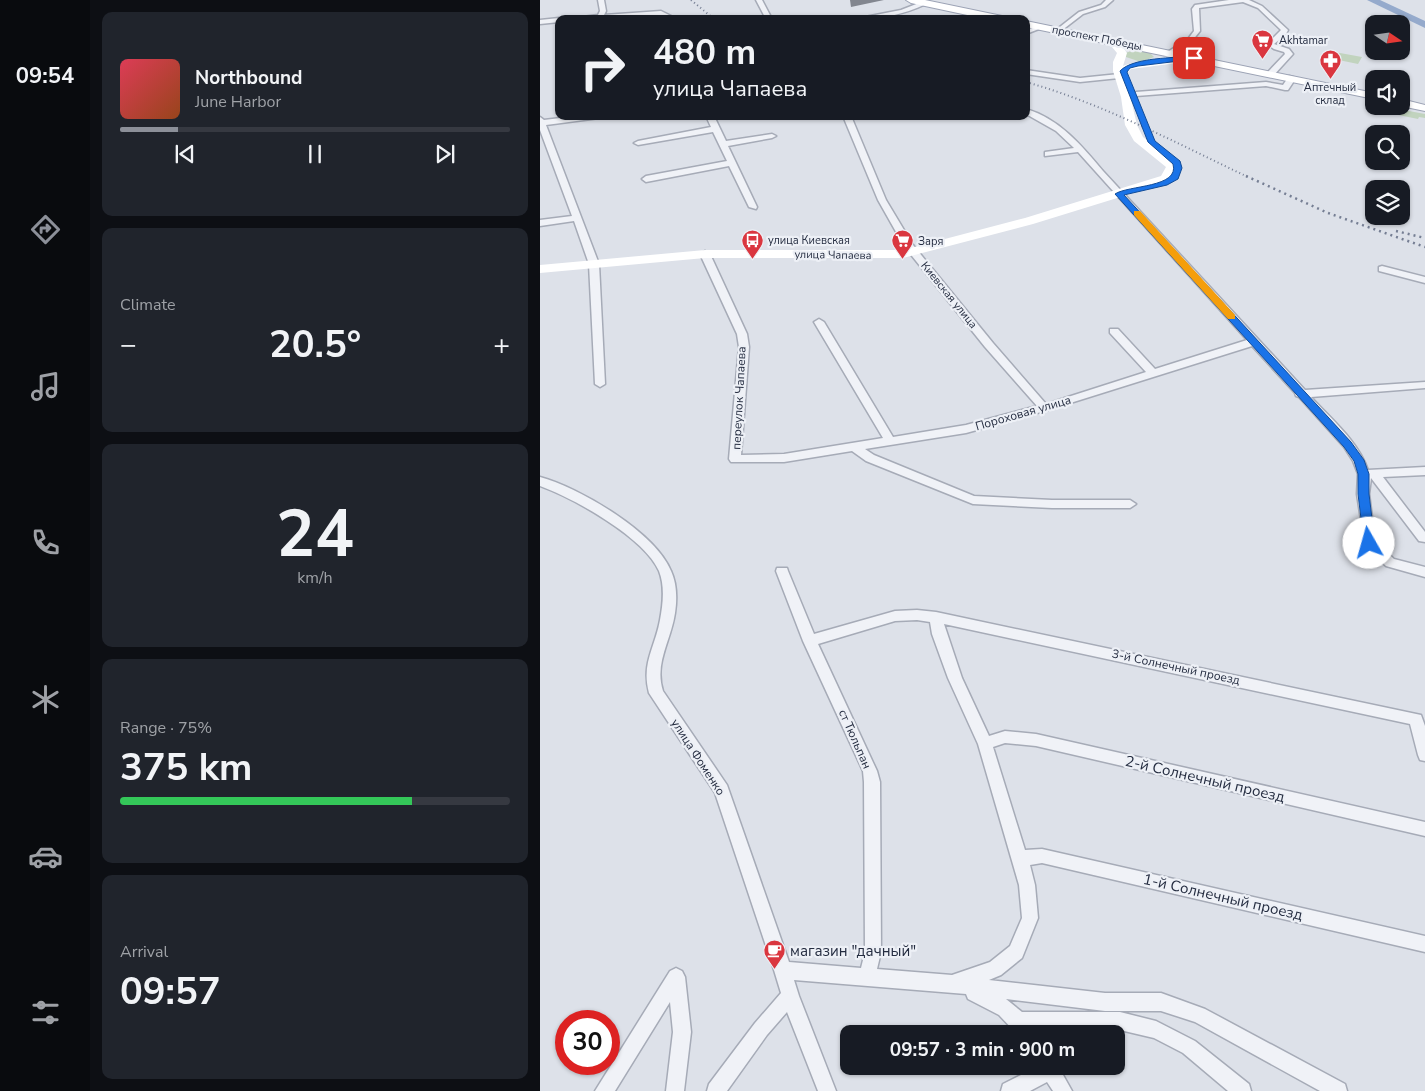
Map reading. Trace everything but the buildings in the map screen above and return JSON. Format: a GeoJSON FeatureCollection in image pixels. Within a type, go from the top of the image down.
{"type":"FeatureCollection","features":[{"type":"Feature","properties":{"kind":"main road"},"geometry":{"type":"LineString","coordinates":[[910,0],[982,15]]}},
{"type":"Feature","properties":{"kind":"main road","name":"проспект Победы"},"geometry":{"type":"LineString","coordinates":[[1030,25],[1365,94]]}},
{"type":"Feature","properties":{"kind":"main road"},"geometry":{"type":"LineString","coordinates":[[1100,38],[1116,44],[1126,61],[1138,64]]}},
{"type":"Feature","properties":{"kind":"main road"},"geometry":{"type":"LineString","coordinates":[[1122,55],[1126,50],[1146,48],[1157,53],[1158,57],[1155,62]]}},
{"type":"Feature","properties":{"kind":"main road","name":"улица Чапаева"},"geometry":{"type":"LineString","coordinates":[[540,269],[705,254],[882,255],[912,251],[1029,221],[1165,179],[1169,175],[1172,166],[1138,139],[1131,125],[1126,97],[1119,76],[1118,62],[1122,55]]}},
{"type":"Feature","properties":{"kind":"main road"},"geometry":{"type":"LineString","coordinates":[[1142,120],[1123,71],[1128,67],[1138,64],[1194,58]]}},
{"type":"Feature","properties":{"kind":"main road"},"geometry":{"type":"LineString","coordinates":[[1410,104],[1425,108]]}},
{"type":"Feature","properties":{"kind":"main road","name":"улица Чапаева"},"geometry":{"type":"LineString","coordinates":[[1119,194],[1164,184],[1178,173],[1177,163],[1157,148],[1147,132]]}},
{"type":"Feature","properties":{"kind":"street"},"geometry":{"type":"LineString","coordinates":[[600,0],[603,12],[601,15]]}},
{"type":"Feature","properties":{"kind":"street"},"geometry":{"type":"LineString","coordinates":[[759,0],[767,15]]}},
{"type":"Feature","properties":{"kind":"street"},"geometry":{"type":"LineString","coordinates":[[1059,30],[1081,13],[1103,6],[1110,0]]}},
{"type":"Feature","properties":{"kind":"street"},"geometry":{"type":"LineString","coordinates":[[1170,53],[1190,40],[1197,31],[1195,9],[1197,6],[1244,0],[1260,8],[1285,30],[1284,33],[1275,38],[1270,44],[1276,48],[1287,50],[1289,54],[1270,74]]}},
{"type":"Feature","properties":{"kind":"street"},"geometry":{"type":"LineString","coordinates":[[884,15],[903,12],[924,3]]}},
{"type":"Feature","properties":{"kind":"street"},"geometry":{"type":"LineString","coordinates":[[646,15],[664,15]]}},
{"type":"Feature","properties":{"kind":"street"},"geometry":{"type":"LineString","coordinates":[[540,22],[555,20]]}},
{"type":"Feature","properties":{"kind":"street"},"geometry":{"type":"LineString","coordinates":[[1030,31],[1041,27]]}},
{"type":"Feature","properties":{"kind":"street"},"geometry":{"type":"LineString","coordinates":[[1030,73],[1080,80],[1119,76]]}},
{"type":"Feature","properties":{"kind":"street"},"geometry":{"type":"LineString","coordinates":[[1136,94],[1266,84],[1285,88],[1292,78]]}},
{"type":"Feature","properties":{"kind":"street"},"geometry":{"type":"LineString","coordinates":[[1030,113],[1050,122],[1073,139],[1119,194],[1300,394],[1348,444],[1369,474],[1423,538]]}},
{"type":"Feature","properties":{"kind":"street"},"geometry":{"type":"LineString","coordinates":[[560,120],[541,122],[594,264],[600,384]]}},
{"type":"Feature","properties":{"kind":"street"},"geometry":{"type":"LineString","coordinates":[[712,120],[753,207]]}},
{"type":"Feature","properties":{"kind":"street","name":"Киевская улица"},"geometry":{"type":"LineString","coordinates":[[849,120],[882,200],[912,251],[989,345],[1044,408]]}},
{"type":"Feature","properties":{"kind":"street"},"geometry":{"type":"LineString","coordinates":[[638,142],[716,129]]}},
{"type":"Feature","properties":{"kind":"street"},"geometry":{"type":"LineString","coordinates":[[723,144],[772,136]]}},
{"type":"Feature","properties":{"kind":"street"},"geometry":{"type":"LineString","coordinates":[[1048,154],[1081,149]]}},
{"type":"Feature","properties":{"kind":"street"},"geometry":{"type":"LineString","coordinates":[[646,179],[732,163]]}},
{"type":"Feature","properties":{"kind":"street"},"geometry":{"type":"LineString","coordinates":[[540,223],[577,218]]}},
{"type":"Feature","properties":{"kind":"street","name":"переулок Чапаева"},"geometry":{"type":"LineString","coordinates":[[705,254],[742,334],[744,347],[735,459]]}},
{"type":"Feature","properties":{"kind":"street"},"geometry":{"type":"LineString","coordinates":[[1382,269],[1425,280]]}},
{"type":"Feature","properties":{"kind":"street"},"geometry":{"type":"LineString","coordinates":[[819,322],[890,441]]}},
{"type":"Feature","properties":{"kind":"street"},"geometry":{"type":"LineString","coordinates":[[1114,331],[1153,373]]}},
{"type":"Feature","properties":{"kind":"street","name":"Пороховая улица"},"geometry":{"type":"LineString","coordinates":[[735,459],[784,458],[966,429],[1044,408],[1254,342]]}},
{"type":"Feature","properties":{"kind":"street"},"geometry":{"type":"LineString","coordinates":[[1300,394],[1425,385]]}},
{"type":"Feature","properties":{"kind":"street"},"geometry":{"type":"LineString","coordinates":[[854,447],[870,458],[973,500],[1052,504],[1130,504]]}},
{"type":"Feature","properties":{"kind":"street"},"geometry":{"type":"LineString","coordinates":[[1369,474],[1425,471]]}},
{"type":"Feature","properties":{"kind":"street"},"geometry":{"type":"LineString","coordinates":[[1369,474],[1363,494],[1369,543],[1390,564],[1425,572]]}},
{"type":"Feature","properties":{"kind":"street","name":"улица Фоменко"},"geometry":{"type":"LineString","coordinates":[[540,481],[572,494],[631,533],[654,555],[665,570],[669,588],[669,611],[664,632],[654,657],[651,677],[656,693],[722,790],[783,970],[790,996],[827,1091]]}},
{"type":"Feature","properties":{"kind":"street","name":"ст Тюльпан"},"geometry":{"type":"LineString","coordinates":[[782,571],[810,641],[870,771],[872,782],[873,952],[867,977]]}},
{"type":"Feature","properties":{"kind":"street","name":"3-й Солнечный проезд"},"geometry":{"type":"LineString","coordinates":[[810,641],[895,616],[917,615],[936,617],[1416,719],[1425,755]]}},
{"type":"Feature","properties":{"kind":"street"},"geometry":{"type":"LineString","coordinates":[[936,617],[939,634],[955,678],[985,744],[1027,885],[1030,918],[1016,952],[995,969],[951,984]]}},
{"type":"Feature","properties":{"kind":"street","name":"2-й Солнечный проезд"},"geometry":{"type":"LineString","coordinates":[[985,744],[1004,738],[1036,740],[1425,829]]}},
{"type":"Feature","properties":{"kind":"street","name":"1-й Солнечный проезд"},"geometry":{"type":"LineString","coordinates":[[1020,858],[1042,856],[1425,944]]}},
{"type":"Feature","properties":{"kind":"street"},"geometry":{"type":"LineString","coordinates":[[783,970],[951,984],[1105,1002],[1161,1002],[1199,1015],[1338,1091]]}},
{"type":"Feature","properties":{"kind":"street"},"geometry":{"type":"LineString","coordinates":[[604,1091],[676,977],[682,1032],[674,1091]]}},
{"type":"Feature","properties":{"kind":"street"},"geometry":{"type":"LineString","coordinates":[[951,984],[990,998],[1022,1025]]}},
{"type":"Feature","properties":{"kind":"street"},"geometry":{"type":"LineString","coordinates":[[716,1091],[761,1029],[790,996]]}},
{"type":"Feature","properties":{"kind":"street"},"geometry":{"type":"LineString","coordinates":[[1056,1025],[1120,1021],[1156,1030],[1189,1047],[1242,1091]]}},
{"type":"Feature","properties":{"kind":"street"},"geometry":{"type":"LineString","coordinates":[[1010,1091],[1039,1075]]}},
{"type":"Feature","properties":{"kind":"street"},"geometry":{"type":"LineString","coordinates":[[1054,1075],[1064,1091]]}},
{"type":"Feature","properties":{"kind":"green space"},"geometry":{"type":"Polygon","coordinates":[[[1135,50],[1149,52],[1154,57],[1141,62],[1126,57],[1125,53],[1135,50]]]}},
{"type":"Feature","properties":{"kind":"green space"},"geometry":{"type":"Polygon","coordinates":[[[1329,51],[1362,57],[1358,64],[1324,57],[1329,51]]]}},
{"type":"Feature","properties":{"kind":"green space"},"geometry":{"type":"Polygon","coordinates":[[[1410,111],[1425,114],[1425,118],[1419,117],[1418,119],[1398,115],[1410,115],[1410,111]]]}},
{"type":"Feature","properties":{"kind":"waterway"},"geometry":{"type":"LineString","coordinates":[[1372,0],[1425,25]]}},
{"type":"Feature","properties":{"kind":"railway"},"geometry":{"type":"LineString","coordinates":[[691,0],[709,15]]}},
{"type":"Feature","properties":{"kind":"railway"},"geometry":{"type":"LineString","coordinates":[[1030,83],[1112,113],[1248,177]]}},
{"type":"Feature","properties":{"kind":"railway"},"geometry":{"type":"LineString","coordinates":[[1246,176],[1328,213],[1425,247]]}},
{"type":"Feature","properties":{"kind":"railway"},"geometry":{"type":"LineString","coordinates":[[1396,231],[1425,238]]}},
{"type":"Feature","properties":{"kind":"slow traffic"},"geometry":{"type":"LineString","coordinates":[[1137,213],[1231,317]]}},
{"type":"Feature","properties":{"kind":"place","name":"Akhtamar"},"geometry":{"type":"Point","coordinates":[1263,59]}},
{"type":"Feature","properties":{"kind":"place","name":"Аптечный склад"},"geometry":{"type":"Point","coordinates":[1330,80]}},
{"type":"Feature","properties":{"kind":"place","name":"улица Киевская"},"geometry":{"type":"Point","coordinates":[752,259]}},
{"type":"Feature","properties":{"kind":"place","name":"Заря"},"geometry":{"type":"Point","coordinates":[902,260]}},
{"type":"Feature","properties":{"kind":"place","name":"магазин \"дачный\""},"geometry":{"type":"Point","coordinates":[774,970]}},
{"type":"Feature","properties":{"kind":"route"},"geometry":{"type":"LineString","coordinates":[[1194,58],[1138,64],[1128,67],[1123,71],[1152,142],[1177,163],[1178,173],[1164,184],[1119,194],[1300,394],[1348,444],[1359,460],[1364,474],[1363,494],[1369,543]]}}]}
